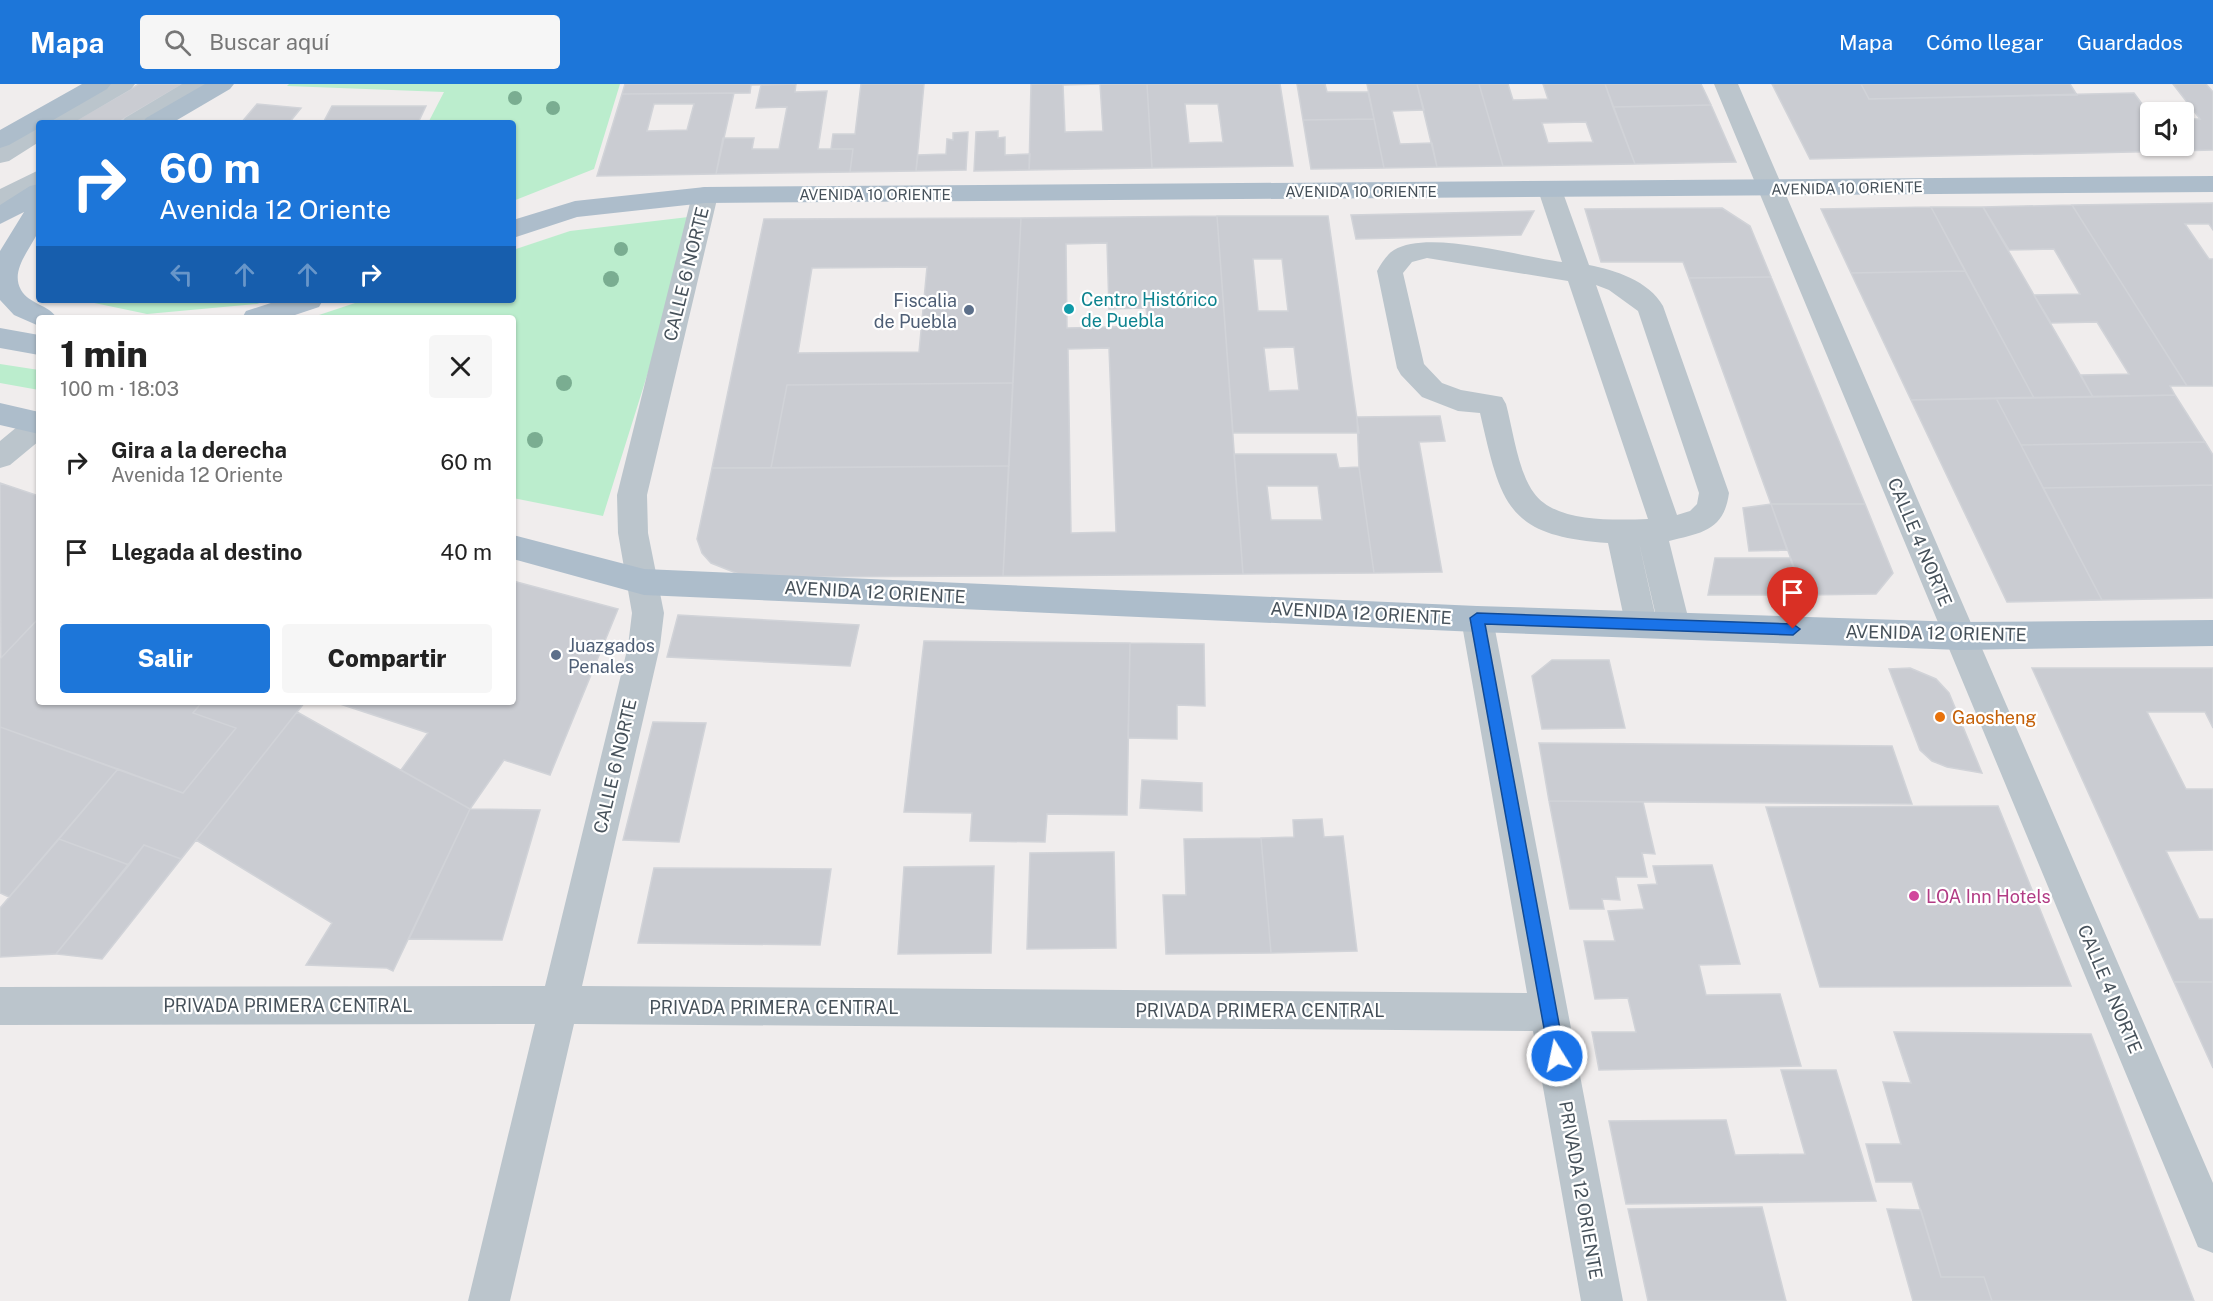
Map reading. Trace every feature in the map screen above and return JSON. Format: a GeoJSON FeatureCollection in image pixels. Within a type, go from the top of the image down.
{"type":"FeatureCollection","features":[{"type":"Feature","properties":{"kind":"main road"},"geometry":{"type":"LineString","coordinates":[[0,140],[99,84]]}},
{"type":"Feature","properties":{"kind":"main road"},"geometry":{"type":"LineString","coordinates":[[159,120],[222,84]]}},
{"type":"Feature","properties":{"kind":"main road"},"geometry":{"type":"LineString","coordinates":[[0,126],[68,100]]}},
{"type":"Feature","properties":{"kind":"main road","name":"AVENIDA 10 ORIENTE"},"geometry":{"type":"LineString","coordinates":[[516,228],[575,209],[705,195],[2213,184]]}},
{"type":"Feature","properties":{"kind":"main road"},"geometry":{"type":"LineString","coordinates":[[0,216],[36,194]]}},
{"type":"Feature","properties":{"kind":"main road"},"geometry":{"type":"LineString","coordinates":[[36,216],[10,255],[4,280],[11,297],[36,316]]}},
{"type":"Feature","properties":{"kind":"main road"},"geometry":{"type":"LineString","coordinates":[[265,315],[301,303]]}},
{"type":"Feature","properties":{"kind":"main road"},"geometry":{"type":"LineString","coordinates":[[0,338],[36,344]]}},
{"type":"Feature","properties":{"kind":"main road"},"geometry":{"type":"LineString","coordinates":[[0,414],[36,423]]}},
{"type":"Feature","properties":{"kind":"main road","name":"AVENIDA 12 ORIENTE"},"geometry":{"type":"LineString","coordinates":[[516,549],[644,582],[1477,618],[1960,636],[2213,633]]}},
{"type":"Feature","properties":{"kind":"street"},"geometry":{"type":"LineString","coordinates":[[60,120],[123,84]]}},
{"type":"Feature","properties":{"kind":"street"},"geometry":{"type":"LineString","coordinates":[[138,120],[199,84]]}},
{"type":"Feature","properties":{"kind":"street","name":"CALLE 4 NORTE"},"geometry":{"type":"LineString","coordinates":[[1726,84],[2213,1232]]}},
{"type":"Feature","properties":{"kind":"street"},"geometry":{"type":"LineString","coordinates":[[0,155],[36,134]]}},
{"type":"Feature","properties":{"kind":"street"},"geometry":{"type":"LineString","coordinates":[[0,200],[36,180]]}},
{"type":"Feature","properties":{"kind":"street"},"geometry":{"type":"LineString","coordinates":[[1540,190],[1647,530],[1674,625]]}},
{"type":"Feature","properties":{"kind":"street","name":"CALLE 6 NORTE"},"geometry":{"type":"LineString","coordinates":[[489,1301],[644,646],[648,613],[633,533],[632,495],[705,195]]}},
{"type":"Feature","properties":{"kind":"street"},"geometry":{"type":"LineString","coordinates":[[1426,249],[1566,271],[1610,278],[1631,289],[1650,306],[1714,493],[1710,511],[1696,522],[1647,530],[1577,528],[1556,523],[1530,510],[1517,494],[1492,404],[1458,400],[1432,390],[1411,368],[1390,271],[1403,256],[1426,249]]}},
{"type":"Feature","properties":{"kind":"street"},"geometry":{"type":"LineString","coordinates":[[0,457],[36,427]]}},
{"type":"Feature","properties":{"kind":"street"},"geometry":{"type":"LineString","coordinates":[[1641,623],[1625,556],[1647,530]]}},
{"type":"Feature","properties":{"kind":"street","name":"PRIVADA 12 ORIENTE"},"geometry":{"type":"LineString","coordinates":[[1477,618],[1602,1301]]}},
{"type":"Feature","properties":{"kind":"street","name":"PRIVADA PRIMERA CENTRAL"},"geometry":{"type":"LineString","coordinates":[[0,1005],[559,1005],[1549,1012]]}},
{"type":"Feature","properties":{"kind":"green space"},"geometry":{"type":"Polygon","coordinates":[[[289,84],[620,84],[594,169],[516,200],[516,120],[430,120],[444,92],[287,86],[289,84]]]}},
{"type":"Feature","properties":{"kind":"green space"},"geometry":{"type":"Polygon","coordinates":[[[697,216],[603,516],[516,499],[516,315],[319,315],[355,303],[516,303],[516,249],[570,231],[697,216]]]}},
{"type":"Feature","properties":{"kind":"green space"},"geometry":{"type":"Polygon","coordinates":[[[94,303],[260,303],[257,304],[147,314],[94,303]]]}},
{"type":"Feature","properties":{"kind":"green space"},"geometry":{"type":"Polygon","coordinates":[[[0,364],[36,370],[36,389],[0,383],[0,364]]]}},
{"type":"Feature","properties":{"kind":"building"},"geometry":{"type":"Polygon","coordinates":[[[139,84],[183,84],[122,120],[76,120],[139,84]]]}},
{"type":"Feature","properties":{"kind":"building"},"geometry":{"type":"Polygon","coordinates":[[[625,84],[796,84],[751,85],[750,93],[622,94],[625,84]]]}},
{"type":"Feature","properties":{"kind":"building"},"geometry":{"type":"Polygon","coordinates":[[[796,84],[795,92],[827,91],[818,149],[853,149],[850,172],[716,174],[723,138],[754,138],[752,149],[779,149],[787,107],[756,108],[761,85],[796,84]]]}},
{"type":"Feature","properties":{"kind":"building"},"geometry":{"type":"Polygon","coordinates":[[[861,84],[924,84],[916,171],[850,172],[853,149],[831,149],[833,134],[855,134],[861,84]]]}},
{"type":"Feature","properties":{"kind":"building"},"geometry":{"type":"Polygon","coordinates":[[[1031,84],[1099,84],[1063,85],[1065,132],[1103,131],[1100,84],[1147,84],[1152,168],[1029,170],[1031,84]]]}},
{"type":"Feature","properties":{"kind":"building"},"geometry":{"type":"Polygon","coordinates":[[[1147,84],[1280,84],[1293,166],[1152,168],[1147,84]],[[1185,104],[1189,143],[1223,142],[1218,104],[1185,104]]]}},
{"type":"Feature","properties":{"kind":"building"},"geometry":{"type":"Polygon","coordinates":[[[1297,84],[1325,84],[1327,92],[1368,92],[1374,119],[1303,120],[1297,84]]]}},
{"type":"Feature","properties":{"kind":"building"},"geometry":{"type":"Polygon","coordinates":[[[1367,84],[1417,84],[1424,110],[1392,111],[1400,144],[1432,143],[1437,167],[1384,168],[1367,84]]]}},
{"type":"Feature","properties":{"kind":"building"},"geometry":{"type":"Polygon","coordinates":[[[1417,84],[1479,84],[1503,166],[1437,167],[1417,84]]]}},
{"type":"Feature","properties":{"kind":"building"},"geometry":{"type":"Polygon","coordinates":[[[1479,84],[1508,84],[1513,100],[1548,99],[1543,84],[1605,84],[1635,164],[1503,166],[1479,84]],[[1586,122],[1542,123],[1548,143],[1593,142],[1586,122]]]}},
{"type":"Feature","properties":{"kind":"building"},"geometry":{"type":"Polygon","coordinates":[[[1605,84],[1701,84],[1711,105],[1613,107],[1605,84]]]}},
{"type":"Feature","properties":{"kind":"building"},"geometry":{"type":"Polygon","coordinates":[[[1772,84],[1861,84],[1869,99],[2134,93],[2141,102],[2140,152],[1810,159],[1772,84]]]}},
{"type":"Feature","properties":{"kind":"building"},"geometry":{"type":"Polygon","coordinates":[[[1861,84],[2070,84],[2077,95],[1869,99],[1861,84]]]}},
{"type":"Feature","properties":{"kind":"building"},"geometry":{"type":"Polygon","coordinates":[[[2173,84],[2206,84],[2213,92],[2213,150],[2194,151],[2194,119],[2200,119],[2194,111],[2194,102],[2187,102],[2173,84]]]}},
{"type":"Feature","properties":{"kind":"building"},"geometry":{"type":"Polygon","coordinates":[[[734,93],[716,174],[597,176],[622,94],[734,93]],[[654,104],[647,131],[687,130],[694,104],[654,104]]]}},
{"type":"Feature","properties":{"kind":"building"},"geometry":{"type":"Polygon","coordinates":[[[257,104],[301,108],[291,120],[244,120],[257,104]]]}},
{"type":"Feature","properties":{"kind":"building"},"geometry":{"type":"Polygon","coordinates":[[[1711,105],[1736,162],[1635,164],[1613,107],[1711,105]]]}},
{"type":"Feature","properties":{"kind":"building"},"geometry":{"type":"Polygon","coordinates":[[[332,106],[426,106],[419,120],[325,120],[332,106]]]}},
{"type":"Feature","properties":{"kind":"building"},"geometry":{"type":"Polygon","coordinates":[[[1374,119],[1384,168],[1311,169],[1303,120],[1374,119]]]}},
{"type":"Feature","properties":{"kind":"building"},"geometry":{"type":"Polygon","coordinates":[[[998,131],[998,138],[1005,137],[1005,155],[1030,154],[1029,170],[974,171],[976,132],[998,131]]]}},
{"type":"Feature","properties":{"kind":"building"},"geometry":{"type":"Polygon","coordinates":[[[968,132],[966,170],[916,171],[918,155],[946,154],[947,139],[953,140],[953,133],[968,132]]]}},
{"type":"Feature","properties":{"kind":"building"},"geometry":{"type":"Polygon","coordinates":[[[2213,203],[2213,230],[2209,224],[2185,224],[2209,259],[2213,259],[2213,386],[2187,386],[2072,205],[2213,203]]]}},
{"type":"Feature","properties":{"kind":"building"},"geometry":{"type":"Polygon","coordinates":[[[2072,205],[2187,386],[2170,386],[2175,395],[2093,397],[2081,375],[2129,374],[2097,322],[2051,323],[2034,295],[2080,294],[2054,249],[2009,250],[1983,207],[2072,205]]]}},
{"type":"Feature","properties":{"kind":"building"},"geometry":{"type":"Polygon","coordinates":[[[1931,207],[1983,207],[2093,397],[2034,398],[1931,207]]]}},
{"type":"Feature","properties":{"kind":"building"},"geometry":{"type":"Polygon","coordinates":[[[1931,207],[1965,271],[1851,273],[1821,209],[1931,207]]]}},
{"type":"Feature","properties":{"kind":"building"},"geometry":{"type":"Polygon","coordinates":[[[1722,208],[1750,226],[1771,277],[1689,278],[1683,262],[1601,262],[1585,209],[1722,208]]]}},
{"type":"Feature","properties":{"kind":"building"},"geometry":{"type":"Polygon","coordinates":[[[1534,211],[1521,235],[1356,239],[1351,215],[1534,211]]]}},
{"type":"Feature","properties":{"kind":"building"},"geometry":{"type":"Polygon","coordinates":[[[1217,216],[1243,574],[1003,576],[1021,218],[1217,216]],[[1107,243],[1066,244],[1067,328],[1148,326],[1146,308],[1109,309],[1107,243]],[[1109,348],[1068,349],[1071,533],[1116,532],[1109,348]]]}},
{"type":"Feature","properties":{"kind":"building"},"geometry":{"type":"Polygon","coordinates":[[[1217,216],[1328,216],[1359,433],[1233,433],[1217,216]],[[1253,259],[1258,311],[1288,311],[1282,259],[1253,259]],[[1294,347],[1264,348],[1269,391],[1299,390],[1294,347]]]}},
{"type":"Feature","properties":{"kind":"building","name":"Fiscalia de Puebla"},"geometry":{"type":"Polygon","coordinates":[[[1021,218],[1013,383],[787,385],[771,468],[712,468],[764,219],[1021,218]],[[927,267],[812,268],[798,353],[919,352],[927,267]]]}},
{"type":"Feature","properties":{"kind":"building"},"geometry":{"type":"Polygon","coordinates":[[[1965,271],[2034,398],[1911,400],[1851,273],[1965,271]]]}},
{"type":"Feature","properties":{"kind":"building"},"geometry":{"type":"Polygon","coordinates":[[[1771,277],[1865,504],[1771,504],[1689,278],[1771,277]]]}},
{"type":"Feature","properties":{"kind":"building"},"geometry":{"type":"Polygon","coordinates":[[[1013,383],[1009,466],[771,468],[787,385],[1013,383]]]}},
{"type":"Feature","properties":{"kind":"building"},"geometry":{"type":"Polygon","coordinates":[[[2175,395],[2205,442],[2021,445],[1996,398],[2175,395]]]}},
{"type":"Feature","properties":{"kind":"building"},"geometry":{"type":"Polygon","coordinates":[[[1996,398],[2102,600],[2007,602],[1911,400],[1996,398]]]}},
{"type":"Feature","properties":{"kind":"building"},"geometry":{"type":"Polygon","coordinates":[[[1440,416],[1445,441],[1419,442],[1442,572],[1374,573],[1359,467],[1357,417],[1440,416]]]}},
{"type":"Feature","properties":{"kind":"building"},"geometry":{"type":"Polygon","coordinates":[[[2205,442],[2213,455],[2213,485],[2043,488],[2021,445],[2205,442]]]}},
{"type":"Feature","properties":{"kind":"building"},"geometry":{"type":"Polygon","coordinates":[[[1234,454],[1336,454],[1339,468],[1359,467],[1374,573],[1243,574],[1234,454]],[[1267,486],[1271,520],[1322,520],[1318,486],[1267,486]]]}},
{"type":"Feature","properties":{"kind":"building"},"geometry":{"type":"Polygon","coordinates":[[[1009,466],[1003,576],[746,577],[711,563],[702,553],[697,539],[712,468],[1009,466]]]}},
{"type":"Feature","properties":{"kind":"building"},"geometry":{"type":"Polygon","coordinates":[[[0,483],[36,495],[36,621],[1,658],[0,483]]]}},
{"type":"Feature","properties":{"kind":"building"},"geometry":{"type":"Polygon","coordinates":[[[2213,485],[2213,598],[2102,600],[2043,488],[2213,485]]]}},
{"type":"Feature","properties":{"kind":"building"},"geometry":{"type":"Polygon","coordinates":[[[1771,504],[1787,550],[1749,551],[1743,508],[1771,504]]]}},
{"type":"Feature","properties":{"kind":"building"},"geometry":{"type":"Polygon","coordinates":[[[1771,504],[1865,504],[1893,573],[1876,594],[1804,595],[1771,504]]]}},
{"type":"Feature","properties":{"kind":"building"},"geometry":{"type":"Polygon","coordinates":[[[1715,558],[1790,558],[1804,595],[1708,595],[1715,558]]]}},
{"type":"Feature","properties":{"kind":"building","name":"Juazgados Penales"},"geometry":{"type":"Polygon","coordinates":[[[516,582],[618,609],[550,775],[504,760],[470,809],[401,770],[428,733],[343,705],[516,705],[516,582]]]}},
{"type":"Feature","properties":{"kind":"building"},"geometry":{"type":"Polygon","coordinates":[[[678,615],[859,625],[850,666],[667,657],[678,615]]]}},
{"type":"Feature","properties":{"kind":"building"},"geometry":{"type":"Polygon","coordinates":[[[36,621],[36,705],[200,705],[193,713],[236,728],[183,793],[0,727],[0,659],[36,621]]]}},
{"type":"Feature","properties":{"kind":"building"},"geometry":{"type":"Polygon","coordinates":[[[924,641],[1130,643],[1127,815],[1047,814],[1045,842],[970,841],[972,813],[904,812],[924,641]]]}},
{"type":"Feature","properties":{"kind":"building"},"geometry":{"type":"Polygon","coordinates":[[[1130,643],[1204,644],[1205,706],[1177,705],[1177,739],[1128,738],[1130,643]]]}},
{"type":"Feature","properties":{"kind":"building"},"geometry":{"type":"Polygon","coordinates":[[[1552,660],[1609,660],[1625,728],[1542,729],[1532,676],[1552,660]]]}},
{"type":"Feature","properties":{"kind":"building"},"geometry":{"type":"Polygon","coordinates":[[[1910,668],[1936,679],[1949,693],[1982,773],[1947,767],[1932,761],[1920,750],[1889,669],[1910,668]]]}},
{"type":"Feature","properties":{"kind":"building"},"geometry":{"type":"Polygon","coordinates":[[[2032,668],[2213,668],[2213,728],[2205,712],[2147,712],[2186,789],[2213,789],[2213,850],[2166,851],[2199,919],[2213,919],[2213,982],[2174,982],[2032,668]]]}},
{"type":"Feature","properties":{"kind":"building"},"geometry":{"type":"Polygon","coordinates":[[[200,705],[303,705],[181,859],[144,845],[129,865],[59,839],[118,769],[183,793],[236,728],[193,713],[200,705]]]}},
{"type":"Feature","properties":{"kind":"building"},"geometry":{"type":"Polygon","coordinates":[[[297,712],[470,809],[393,971],[387,968],[306,965],[332,923],[196,840],[297,712]]]}},
{"type":"Feature","properties":{"kind":"building"},"geometry":{"type":"Polygon","coordinates":[[[653,722],[706,723],[679,842],[623,840],[653,722]]]}},
{"type":"Feature","properties":{"kind":"building"},"geometry":{"type":"Polygon","coordinates":[[[0,727],[118,769],[9,897],[0,893],[0,727]]]}},
{"type":"Feature","properties":{"kind":"building"},"geometry":{"type":"Polygon","coordinates":[[[1539,743],[1892,746],[1912,804],[1549,801],[1539,743]]]}},
{"type":"Feature","properties":{"kind":"building"},"geometry":{"type":"Polygon","coordinates":[[[1142,780],[1202,783],[1202,811],[1140,808],[1142,780]]]}},
{"type":"Feature","properties":{"kind":"building"},"geometry":{"type":"Polygon","coordinates":[[[1549,801],[1643,802],[1655,854],[1642,853],[1647,877],[1616,877],[1620,900],[1602,899],[1604,909],[1570,909],[1549,801]]]}},
{"type":"Feature","properties":{"kind":"building","name":"LOA Inn Hotels"},"geometry":{"type":"Polygon","coordinates":[[[1998,806],[2071,986],[1820,987],[1766,807],[1998,806]]]}},
{"type":"Feature","properties":{"kind":"building"},"geometry":{"type":"Polygon","coordinates":[[[470,809],[540,810],[502,940],[409,939],[470,809]]]}},
{"type":"Feature","properties":{"kind":"building"},"geometry":{"type":"Polygon","coordinates":[[[1322,819],[1324,837],[1343,836],[1357,951],[1271,953],[1261,838],[1294,837],[1293,820],[1322,819]]]}},
{"type":"Feature","properties":{"kind":"building"},"geometry":{"type":"Polygon","coordinates":[[[1261,838],[1271,953],[1166,954],[1163,895],[1186,895],[1184,839],[1261,838]]]}},
{"type":"Feature","properties":{"kind":"building"},"geometry":{"type":"Polygon","coordinates":[[[59,839],[129,865],[56,954],[0,957],[0,908],[59,839]]]}},
{"type":"Feature","properties":{"kind":"building"},"geometry":{"type":"Polygon","coordinates":[[[144,845],[181,859],[102,959],[56,954],[144,845]]]}},
{"type":"Feature","properties":{"kind":"building"},"geometry":{"type":"Polygon","coordinates":[[[1114,852],[1116,948],[1027,949],[1030,853],[1114,852]]]}},
{"type":"Feature","properties":{"kind":"building"},"geometry":{"type":"Polygon","coordinates":[[[1712,865],[1740,964],[1699,965],[1706,995],[1780,994],[1801,1066],[1599,1070],[1592,1032],[1636,1032],[1628,998],[1595,999],[1584,941],[1615,941],[1608,911],[1644,909],[1638,885],[1657,884],[1653,866],[1712,865]]]}},
{"type":"Feature","properties":{"kind":"building"},"geometry":{"type":"Polygon","coordinates":[[[994,866],[991,953],[898,954],[904,867],[994,866]]]}},
{"type":"Feature","properties":{"kind":"building"},"geometry":{"type":"Polygon","coordinates":[[[654,868],[831,869],[820,945],[638,943],[654,868]]]}},
{"type":"Feature","properties":{"kind":"building"},"geometry":{"type":"Polygon","coordinates":[[[2174,982],[2213,982],[2213,1068],[2174,982]]]}},
{"type":"Feature","properties":{"kind":"building"},"geometry":{"type":"Polygon","coordinates":[[[1894,1032],[2091,1034],[2194,1301],[1992,1301],[1984,1277],[1941,1277],[1912,1182],[1876,1182],[1866,1144],[1901,1144],[1883,1082],[1911,1083],[1894,1032]]]}},
{"type":"Feature","properties":{"kind":"building"},"geometry":{"type":"Polygon","coordinates":[[[1781,1070],[1836,1070],[1876,1201],[1626,1204],[1609,1121],[1726,1120],[1735,1155],[1805,1154],[1781,1070]]]}},
{"type":"Feature","properties":{"kind":"building"},"geometry":{"type":"Polygon","coordinates":[[[1762,1207],[1786,1301],[1648,1301],[1628,1209],[1762,1207]]]}},
{"type":"Feature","properties":{"kind":"building"},"geometry":{"type":"Polygon","coordinates":[[[1887,1209],[1921,1210],[1941,1277],[1984,1277],[1992,1301],[1913,1301],[1887,1209]]]}},
{"type":"Feature","properties":{"kind":"place","name":"Centro Histórico de Puebla"},"geometry":{"type":"Point","coordinates":[1069,309]}},
{"type":"Feature","properties":{"kind":"place","name":"Fiscalia de Puebla"},"geometry":{"type":"Point","coordinates":[969,310]}},
{"type":"Feature","properties":{"kind":"place","name":"Juazgados Penales"},"geometry":{"type":"Point","coordinates":[556,655]}},
{"type":"Feature","properties":{"kind":"place","name":"Gaosheng"},"geometry":{"type":"Point","coordinates":[1940,717]}},
{"type":"Feature","properties":{"kind":"place","name":"LOA Inn Hotels"},"geometry":{"type":"Point","coordinates":[1914,896]}},
{"type":"Feature","properties":{"kind":"route"},"geometry":{"type":"LineString","coordinates":[[1557,1056],[1477,618],[1793,629]]}}]}
